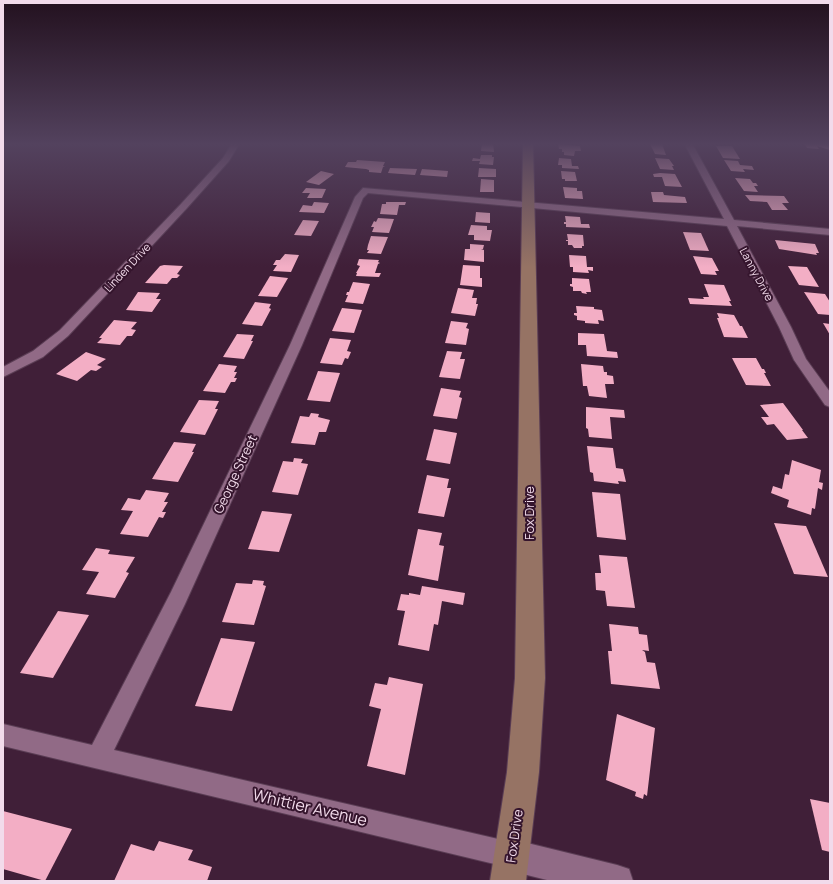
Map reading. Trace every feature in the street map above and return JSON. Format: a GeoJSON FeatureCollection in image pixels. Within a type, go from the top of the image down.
{"type":"FeatureCollection","features":[{"type":"Feature","properties":{"kind":"main road","name":"Fox Drive"},"geometry":{"type":"LineString","coordinates":[[510,868],[523,772],[530,678],[528,184]]}},
{"type":"Feature","properties":{"kind":"street","name":"Linden Drive"},"geometry":{"type":"LineString","coordinates":[[3,374],[38,354],[64,333],[203,184]]}},
{"type":"Feature","properties":{"kind":"street","name":"Lanny Drive"},"geometry":{"type":"LineString","coordinates":[[710,184],[785,327],[800,360],[830,402]]}},
{"type":"Feature","properties":{"kind":"street","name":"George Street"},"geometry":{"type":"LineString","coordinates":[[98,757],[178,598],[296,345],[359,197],[366,190],[528,204]]}},
{"type":"Feature","properties":{"kind":"street"},"geometry":{"type":"LineString","coordinates":[[528,204],[830,232]]}},
{"type":"Feature","properties":{"kind":"street","name":"Whittier Avenue"},"geometry":{"type":"LineString","coordinates":[[3,734],[98,757],[510,868],[617,881]]}},
{"type":"Feature","properties":{"kind":"building"},"geometry":{"type":"Polygon","coordinates":[[[481,184],[494,184],[494,192],[480,192],[481,184]]]}},
{"type":"Feature","properties":{"kind":"building"},"geometry":{"type":"Polygon","coordinates":[[[664,184],[681,184],[682,187],[665,186],[664,184]]]}},
{"type":"Feature","properties":{"kind":"building"},"geometry":{"type":"Polygon","coordinates":[[[739,184],[757,184],[758,186],[754,186],[758,192],[744,191],[739,184]]]}},
{"type":"Feature","properties":{"kind":"building"},"geometry":{"type":"Polygon","coordinates":[[[563,187],[577,188],[577,191],[582,191],[583,199],[565,198],[563,187]]]}},
{"type":"Feature","properties":{"kind":"building"},"geometry":{"type":"Polygon","coordinates":[[[306,188],[326,189],[322,198],[307,198],[310,193],[302,193],[306,188]]]}},
{"type":"Feature","properties":{"kind":"building"},"geometry":{"type":"Polygon","coordinates":[[[651,192],[663,192],[664,195],[685,197],[687,203],[653,202],[651,192]]]}},
{"type":"Feature","properties":{"kind":"building"},"geometry":{"type":"Polygon","coordinates":[[[745,195],[784,196],[789,203],[782,203],[788,210],[772,210],[767,202],[750,201],[745,195]]]}},
{"type":"Feature","properties":{"kind":"building"},"geometry":{"type":"Polygon","coordinates":[[[314,202],[329,203],[324,213],[299,212],[303,205],[312,206],[314,202]]]}},
{"type":"Feature","properties":{"kind":"building"},"geometry":{"type":"Polygon","coordinates":[[[386,202],[406,202],[405,205],[399,205],[397,215],[380,214],[382,204],[386,204],[386,202]]]}},
{"type":"Feature","properties":{"kind":"building"},"geometry":{"type":"Polygon","coordinates":[[[476,212],[490,213],[490,223],[475,222],[476,212]]]}},
{"type":"Feature","properties":{"kind":"building"},"geometry":{"type":"Polygon","coordinates":[[[565,216],[580,217],[581,224],[589,224],[590,228],[566,227],[566,224],[564,224],[564,222],[566,222],[565,216]]]}},
{"type":"Feature","properties":{"kind":"building"},"geometry":{"type":"Polygon","coordinates":[[[378,218],[394,219],[389,233],[372,232],[374,227],[371,227],[374,221],[376,222],[378,218]]]}},
{"type":"Feature","properties":{"kind":"building"},"geometry":{"type":"Polygon","coordinates":[[[303,220],[319,221],[311,236],[294,235],[303,220]]]}},
{"type":"Feature","properties":{"kind":"building"},"geometry":{"type":"Polygon","coordinates":[[[471,225],[487,226],[487,230],[492,230],[490,241],[474,240],[474,235],[468,235],[471,225]]]}},
{"type":"Feature","properties":{"kind":"building"},"geometry":{"type":"Polygon","coordinates":[[[683,232],[701,233],[709,251],[690,250],[683,232]]]}},
{"type":"Feature","properties":{"kind":"building"},"geometry":{"type":"Polygon","coordinates":[[[567,234],[583,235],[584,246],[582,246],[582,248],[574,248],[572,245],[568,245],[568,241],[566,241],[568,240],[567,234]]]}},
{"type":"Feature","properties":{"kind":"building"},"geometry":{"type":"Polygon","coordinates":[[[371,236],[388,237],[381,254],[367,253],[369,250],[367,250],[371,236]]]}},
{"type":"Feature","properties":{"kind":"building"},"geometry":{"type":"Polygon","coordinates":[[[775,240],[815,244],[819,253],[816,253],[817,255],[779,249],[775,240]]]}},
{"type":"Feature","properties":{"kind":"building"},"geometry":{"type":"Polygon","coordinates":[[[470,244],[484,245],[483,249],[481,249],[484,250],[484,262],[464,260],[465,249],[470,249],[470,244]]]}},
{"type":"Feature","properties":{"kind":"building"},"geometry":{"type":"Polygon","coordinates":[[[285,254],[299,255],[291,272],[273,271],[277,265],[273,265],[276,260],[280,260],[285,254]]]}},
{"type":"Feature","properties":{"kind":"building"},"geometry":{"type":"Polygon","coordinates":[[[569,255],[586,256],[587,267],[593,267],[593,271],[588,270],[589,273],[573,272],[573,267],[570,267],[569,255]]]}},
{"type":"Feature","properties":{"kind":"building"},"geometry":{"type":"Polygon","coordinates":[[[693,256],[712,258],[719,271],[715,271],[717,275],[701,274],[693,256]]]}},
{"type":"Feature","properties":{"kind":"building"},"geometry":{"type":"Polygon","coordinates":[[[359,259],[379,260],[378,262],[380,263],[378,264],[375,273],[381,273],[379,277],[356,276],[360,266],[357,265],[359,259]]]}},
{"type":"Feature","properties":{"kind":"building"},"geometry":{"type":"Polygon","coordinates":[[[463,265],[480,266],[482,287],[460,285],[463,265]]]}},
{"type":"Feature","properties":{"kind":"building"},"geometry":{"type":"Polygon","coordinates":[[[160,266],[183,266],[177,274],[180,275],[177,278],[172,278],[167,284],[145,283],[160,266]]]}},
{"type":"Feature","properties":{"kind":"building"},"geometry":{"type":"Polygon","coordinates":[[[788,266],[807,267],[819,287],[799,285],[788,266]]]}},
{"type":"Feature","properties":{"kind":"building"},"geometry":{"type":"Polygon","coordinates":[[[270,276],[288,278],[277,297],[258,296],[270,276]]]}},
{"type":"Feature","properties":{"kind":"building"},"geometry":{"type":"Polygon","coordinates":[[[572,278],[589,279],[591,292],[586,292],[587,294],[582,293],[581,291],[573,291],[573,287],[570,286],[570,284],[572,284],[572,278]]]}},
{"type":"Feature","properties":{"kind":"building"},"geometry":{"type":"Polygon","coordinates":[[[353,282],[370,284],[363,304],[345,302],[348,295],[346,295],[347,292],[349,292],[353,282]]]}},
{"type":"Feature","properties":{"kind":"building"},"geometry":{"type":"Polygon","coordinates":[[[704,284],[724,285],[732,306],[690,304],[688,298],[704,299],[703,297],[709,297],[704,284]]]}},
{"type":"Feature","properties":{"kind":"building"},"geometry":{"type":"Polygon","coordinates":[[[458,288],[474,290],[472,298],[477,298],[476,304],[478,304],[475,316],[451,313],[458,288]]]}},
{"type":"Feature","properties":{"kind":"building"},"geometry":{"type":"Polygon","coordinates":[[[138,292],[160,293],[156,299],[161,299],[152,312],[126,310],[138,292]]]}},
{"type":"Feature","properties":{"kind":"building"},"geometry":{"type":"Polygon","coordinates":[[[804,292],[825,294],[830,302],[830,315],[818,314],[804,292]]]}},
{"type":"Feature","properties":{"kind":"building"},"geometry":{"type":"Polygon","coordinates":[[[255,302],[271,304],[269,308],[271,309],[262,326],[242,324],[255,302]]]}},
{"type":"Feature","properties":{"kind":"building"},"geometry":{"type":"Polygon","coordinates":[[[576,306],[594,307],[594,309],[602,310],[604,321],[598,320],[599,324],[585,323],[585,321],[577,320],[577,316],[574,315],[574,313],[577,313],[576,306]]]}},
{"type":"Feature","properties":{"kind":"building"},"geometry":{"type":"Polygon","coordinates":[[[342,308],[362,310],[354,333],[332,331],[342,308]]]}},
{"type":"Feature","properties":{"kind":"building"},"geometry":{"type":"Polygon","coordinates":[[[717,313],[734,315],[748,338],[724,337],[717,318],[719,318],[717,313]]]}},
{"type":"Feature","properties":{"kind":"building"},"geometry":{"type":"Polygon","coordinates":[[[114,320],[137,322],[131,329],[136,330],[132,336],[127,336],[120,345],[97,343],[102,338],[99,338],[114,320]]]}},
{"type":"Feature","properties":{"kind":"building"},"geometry":{"type":"Polygon","coordinates":[[[451,321],[468,323],[466,328],[469,329],[466,345],[445,343],[451,321]]]}},
{"type":"Feature","properties":{"kind":"building"},"geometry":{"type":"Polygon","coordinates":[[[823,323],[830,324],[830,335],[823,323]]]}},
{"type":"Feature","properties":{"kind":"building"},"geometry":{"type":"Polygon","coordinates":[[[578,333],[604,334],[607,351],[617,352],[618,358],[587,356],[586,345],[578,345],[578,333]]]}},
{"type":"Feature","properties":{"kind":"building"},"geometry":{"type":"Polygon","coordinates":[[[237,334],[254,335],[251,341],[253,341],[244,359],[223,357],[237,334]]]}},
{"type":"Feature","properties":{"kind":"building"},"geometry":{"type":"Polygon","coordinates":[[[330,338],[351,340],[347,351],[351,352],[348,359],[345,358],[342,365],[320,363],[330,338]]]}},
{"type":"Feature","properties":{"kind":"building"},"geometry":{"type":"Polygon","coordinates":[[[447,351],[462,352],[460,359],[465,359],[460,379],[439,377],[447,351]]]}},
{"type":"Feature","properties":{"kind":"building"},"geometry":{"type":"Polygon","coordinates":[[[86,352],[106,359],[97,365],[102,367],[96,371],[91,370],[77,381],[56,374],[86,352]]]}},
{"type":"Feature","properties":{"kind":"building"},"geometry":{"type":"Polygon","coordinates":[[[732,358],[756,358],[762,369],[764,369],[766,373],[764,373],[771,386],[746,385],[732,358]]]}},
{"type":"Feature","properties":{"kind":"building"},"geometry":{"type":"Polygon","coordinates":[[[219,364],[237,366],[234,372],[237,372],[234,378],[237,378],[235,382],[231,382],[225,393],[203,391],[219,364]]]}},
{"type":"Feature","properties":{"kind":"building"},"geometry":{"type":"Polygon","coordinates":[[[581,364],[603,366],[604,372],[607,372],[607,375],[613,376],[614,384],[605,384],[607,398],[589,396],[587,386],[583,386],[581,364]]]}},
{"type":"Feature","properties":{"kind":"building"},"geometry":{"type":"Polygon","coordinates":[[[318,371],[340,373],[330,402],[307,400],[318,371]]]}},
{"type":"Feature","properties":{"kind":"building"},"geometry":{"type":"Polygon","coordinates":[[[441,388],[461,391],[459,397],[462,398],[457,419],[433,416],[441,388]]]}},
{"type":"Feature","properties":{"kind":"building"},"geometry":{"type":"Polygon","coordinates":[[[199,400],[219,401],[215,409],[218,409],[205,435],[180,432],[199,400]]]}},
{"type":"Feature","properties":{"kind":"building"},"geometry":{"type":"Polygon","coordinates":[[[783,403],[808,438],[787,440],[774,424],[767,425],[761,417],[769,417],[760,405],[783,403]]]}},
{"type":"Feature","properties":{"kind":"building"},"geometry":{"type":"Polygon","coordinates":[[[586,407],[624,410],[625,418],[610,417],[612,439],[589,437],[588,429],[586,428],[586,407]]]}},
{"type":"Feature","properties":{"kind":"building"},"geometry":{"type":"Polygon","coordinates":[[[311,413],[319,414],[318,417],[330,420],[326,432],[319,432],[315,445],[291,443],[300,416],[309,417],[311,413]]]}},
{"type":"Feature","properties":{"kind":"building"},"geometry":{"type":"Polygon","coordinates":[[[434,429],[457,433],[450,464],[426,460],[434,429]]]}},
{"type":"Feature","properties":{"kind":"building"},"geometry":{"type":"Polygon","coordinates":[[[174,442],[196,444],[192,452],[194,452],[178,482],[152,479],[174,442]]]}},
{"type":"Feature","properties":{"kind":"building"},"geometry":{"type":"Polygon","coordinates":[[[587,446],[613,448],[616,468],[623,469],[626,482],[618,481],[619,484],[594,481],[593,473],[590,472],[587,446]]]}},
{"type":"Feature","properties":{"kind":"building"},"geometry":{"type":"Polygon","coordinates":[[[294,458],[303,459],[301,463],[308,464],[298,495],[272,492],[283,461],[293,462],[294,458]]]}},
{"type":"Feature","properties":{"kind":"building"},"geometry":{"type":"Polygon","coordinates":[[[792,460],[821,470],[819,482],[823,483],[822,490],[818,488],[815,509],[812,508],[811,515],[787,507],[789,500],[771,493],[773,486],[782,489],[785,474],[789,475],[792,460]]]}},
{"type":"Feature","properties":{"kind":"building"},"geometry":{"type":"Polygon","coordinates":[[[427,475],[449,479],[447,488],[451,488],[444,517],[418,513],[427,475]]]}},
{"type":"Feature","properties":{"kind":"building"},"geometry":{"type":"Polygon","coordinates":[[[146,490],[169,493],[164,502],[168,502],[162,512],[166,512],[163,518],[159,517],[148,537],[120,534],[133,511],[121,510],[128,498],[140,500],[146,490]]]}},
{"type":"Feature","properties":{"kind":"building"},"geometry":{"type":"Polygon","coordinates":[[[592,492],[620,494],[626,540],[597,537],[592,492]]]}},
{"type":"Feature","properties":{"kind":"building"},"geometry":{"type":"Polygon","coordinates":[[[262,511],[292,514],[279,552],[248,549],[262,511]]]}},
{"type":"Feature","properties":{"kind":"building"},"geometry":{"type":"Polygon","coordinates":[[[774,523],[806,526],[828,577],[794,574],[774,523]]]}},
{"type":"Feature","properties":{"kind":"building"},"geometry":{"type":"Polygon","coordinates":[[[418,529],[442,533],[439,545],[444,546],[438,581],[408,575],[418,529]]]}},
{"type":"Feature","properties":{"kind":"building"},"geometry":{"type":"Polygon","coordinates":[[[96,548],[110,550],[108,554],[135,557],[126,572],[129,573],[115,598],[86,594],[99,572],[82,570],[96,548]]]}},
{"type":"Feature","properties":{"kind":"building"},"geometry":{"type":"Polygon","coordinates":[[[599,555],[627,557],[635,608],[607,606],[605,591],[596,590],[595,573],[601,573],[599,555]]]}},
{"type":"Feature","properties":{"kind":"building"},"geometry":{"type":"Polygon","coordinates":[[[253,580],[264,581],[263,585],[266,586],[254,625],[222,622],[236,583],[252,584],[253,580]]]}},
{"type":"Feature","properties":{"kind":"building"},"geometry":{"type":"Polygon","coordinates":[[[422,586],[465,593],[463,605],[442,601],[438,625],[434,624],[429,651],[398,645],[405,611],[397,610],[401,594],[409,595],[409,593],[420,595],[422,586]]]}},
{"type":"Feature","properties":{"kind":"building"},"geometry":{"type":"Polygon","coordinates":[[[58,611],[89,615],[53,678],[20,673],[58,611]]]}},
{"type":"Feature","properties":{"kind":"building"},"geometry":{"type":"Polygon","coordinates":[[[609,624],[638,627],[639,634],[647,635],[649,651],[642,650],[645,652],[647,662],[655,663],[660,689],[611,684],[608,651],[612,651],[609,624]]]}},
{"type":"Feature","properties":{"kind":"building"},"geometry":{"type":"Polygon","coordinates":[[[221,638],[255,642],[232,711],[195,706],[221,638]]]}},
{"type":"Feature","properties":{"kind":"building"},"geometry":{"type":"Polygon","coordinates":[[[389,677],[423,684],[405,775],[367,766],[381,709],[369,706],[375,683],[387,685],[389,677]]]}},
{"type":"Feature","properties":{"kind":"building"},"geometry":{"type":"Polygon","coordinates":[[[617,714],[655,728],[647,796],[644,794],[643,799],[635,796],[636,792],[606,780],[617,714]]]}},
{"type":"Feature","properties":{"kind":"building"},"geometry":{"type":"Polygon","coordinates":[[[810,799],[830,803],[830,852],[822,850],[810,799]]]}},
{"type":"Feature","properties":{"kind":"building"},"geometry":{"type":"Polygon","coordinates":[[[3,811],[72,829],[45,881],[3,869],[3,811]]]}},
{"type":"Feature","properties":{"kind":"building"},"geometry":{"type":"Polygon","coordinates":[[[159,841],[193,850],[188,860],[212,867],[207,881],[114,881],[131,844],[154,851],[159,841]]]}}]}
